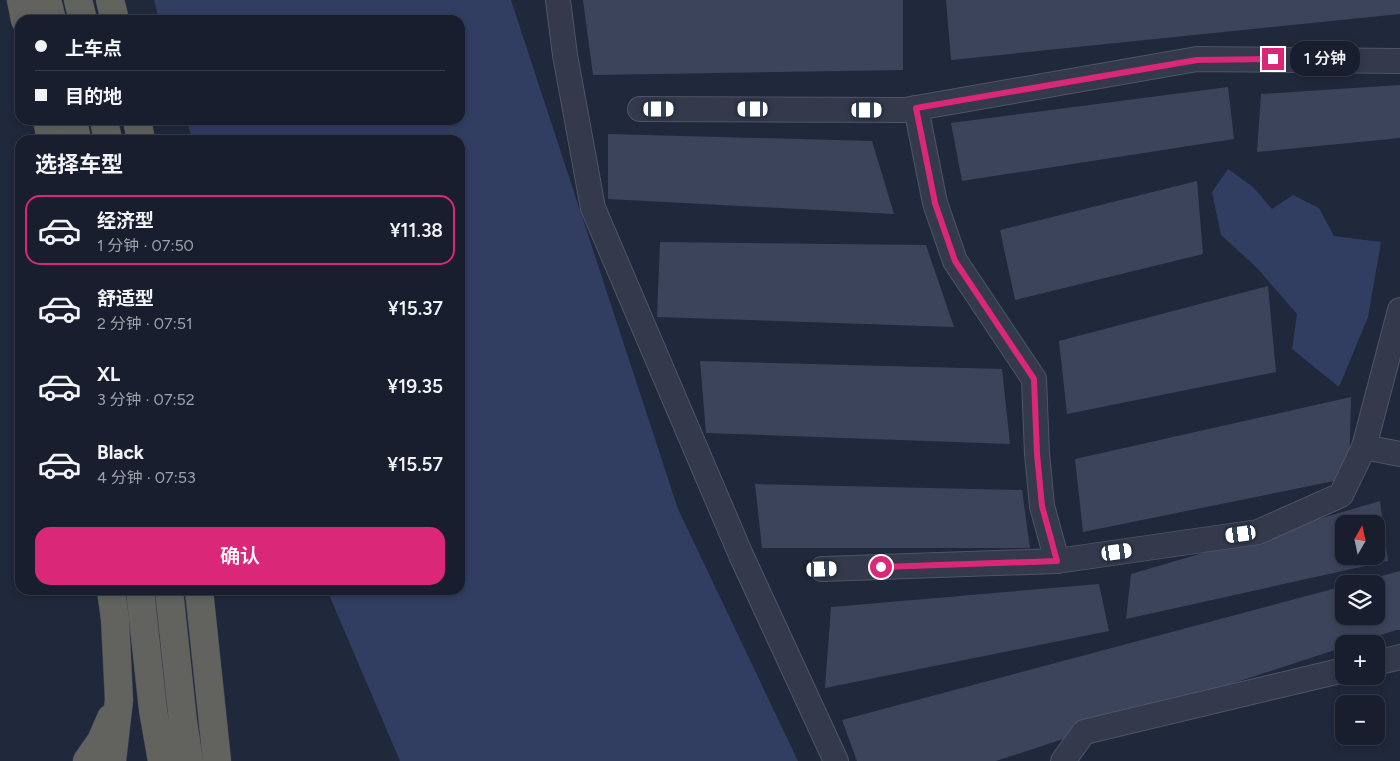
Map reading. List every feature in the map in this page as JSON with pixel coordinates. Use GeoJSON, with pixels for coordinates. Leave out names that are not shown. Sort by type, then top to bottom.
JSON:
{"type":"FeatureCollection","features":[{"type":"Feature","properties":{"kind":"highway"},"geometry":{"type":"LineString","coordinates":[[20,0],[24,15]]}},
{"type":"Feature","properties":{"kind":"highway"},"geometry":{"type":"LineString","coordinates":[[47,0],[51,15]]}},
{"type":"Feature","properties":{"kind":"highway"},"geometry":{"type":"LineString","coordinates":[[78,0],[82,15]]}},
{"type":"Feature","properties":{"kind":"highway"},"geometry":{"type":"LineString","coordinates":[[110,0],[114,15]]}},
{"type":"Feature","properties":{"kind":"highway"},"geometry":{"type":"LineString","coordinates":[[112,595],[115,619],[119,700],[112,761]]}},
{"type":"Feature","properties":{"kind":"highway"},"geometry":{"type":"LineString","coordinates":[[141,595],[153,710],[162,761]]}},
{"type":"Feature","properties":{"kind":"highway"},"geometry":{"type":"LineString","coordinates":[[170,595],[183,722],[190,761]]}},
{"type":"Feature","properties":{"kind":"highway"},"geometry":{"type":"LineString","coordinates":[[200,595],[217,761]]}},
{"type":"Feature","properties":{"kind":"highway"},"geometry":{"type":"LineString","coordinates":[[87,761],[101,742],[119,700]]}},
{"type":"Feature","properties":{"kind":"street"},"geometry":{"type":"LineString","coordinates":[[558,0],[564,55],[593,208],[742,555],[836,761]]}},
{"type":"Feature","properties":{"kind":"street"},"geometry":{"type":"LineString","coordinates":[[640,109],[905,110],[1197,60],[1400,60]]}},
{"type":"Feature","properties":{"kind":"street"},"geometry":{"type":"LineString","coordinates":[[916,108],[935,203],[955,261],[1034,379],[1037,454],[1042,506],[1057,561]]}},
{"type":"Feature","properties":{"kind":"street"},"geometry":{"type":"LineString","coordinates":[[822,569],[1057,561],[1258,532],[1340,495],[1364,447],[1400,310]]}},
{"type":"Feature","properties":{"kind":"street"},"geometry":{"type":"LineString","coordinates":[[1364,447],[1400,454]]}},
{"type":"Feature","properties":{"kind":"street"},"geometry":{"type":"LineString","coordinates":[[1385,661],[1400,657]]}},
{"type":"Feature","properties":{"kind":"street"},"geometry":{"type":"LineString","coordinates":[[1062,761],[1084,732],[1335,672]]}},
{"type":"Feature","properties":{"kind":"water"},"geometry":{"type":"Polygon","coordinates":[[[154,0],[511,0],[678,509],[798,761],[400,761],[329,595],[465,595],[465,135],[191,135],[188,125],[465,125],[465,15],[158,15],[154,0]]]}},
{"type":"Feature","properties":{"kind":"water"},"geometry":{"type":"Polygon","coordinates":[[[1228,169],[1253,187],[1272,209],[1293,195],[1319,208],[1334,236],[1381,242],[1368,317],[1339,387],[1292,349],[1297,314],[1257,268],[1221,235],[1212,192],[1228,169]]]}},
{"type":"Feature","properties":{"kind":"building"},"geometry":{"type":"Polygon","coordinates":[[[583,0],[903,0],[903,70],[593,75],[583,0]]]}},
{"type":"Feature","properties":{"kind":"building"},"geometry":{"type":"Polygon","coordinates":[[[946,0],[1400,0],[1400,14],[951,60],[946,0]]]}},
{"type":"Feature","properties":{"kind":"building"},"geometry":{"type":"Polygon","coordinates":[[[1400,85],[1400,138],[1257,152],[1261,94],[1400,85]]]}},
{"type":"Feature","properties":{"kind":"building"},"geometry":{"type":"Polygon","coordinates":[[[1228,87],[1234,139],[962,181],[951,123],[1228,87]]]}},
{"type":"Feature","properties":{"kind":"building"},"geometry":{"type":"Polygon","coordinates":[[[608,134],[872,141],[894,214],[608,199],[608,134]]]}},
{"type":"Feature","properties":{"kind":"building"},"geometry":{"type":"Polygon","coordinates":[[[1197,181],[1203,254],[1015,300],[1000,230],[1197,181]]]}},
{"type":"Feature","properties":{"kind":"building"},"geometry":{"type":"Polygon","coordinates":[[[660,242],[926,245],[954,327],[657,317],[660,242]]]}},
{"type":"Feature","properties":{"kind":"building"},"geometry":{"type":"Polygon","coordinates":[[[1268,286],[1276,372],[1067,414],[1059,341],[1268,286]]]}},
{"type":"Feature","properties":{"kind":"building"},"geometry":{"type":"Polygon","coordinates":[[[700,361],[1002,369],[1010,444],[706,433],[700,361]]]}},
{"type":"Feature","properties":{"kind":"building"},"geometry":{"type":"Polygon","coordinates":[[[1351,397],[1349,478],[1083,532],[1075,459],[1351,397]]]}},
{"type":"Feature","properties":{"kind":"building"},"geometry":{"type":"Polygon","coordinates":[[[755,484],[1022,490],[1030,548],[762,548],[755,484]]]}},
{"type":"Feature","properties":{"kind":"building"},"geometry":{"type":"Polygon","coordinates":[[[1380,501],[1382,515],[1335,515],[1335,565],[1370,565],[1126,619],[1131,574],[1380,501]]]}},
{"type":"Feature","properties":{"kind":"building"},"geometry":{"type":"Polygon","coordinates":[[[1385,538],[1388,561],[1385,562],[1385,538]]]}},
{"type":"Feature","properties":{"kind":"building"},"geometry":{"type":"Polygon","coordinates":[[[1400,571],[1400,630],[1381,635],[1335,635],[1335,650],[996,761],[857,761],[842,720],[1335,588],[1335,625],[1385,625],[1385,575],[1400,571]]]}},
{"type":"Feature","properties":{"kind":"building"},"geometry":{"type":"Polygon","coordinates":[[[1099,584],[1109,631],[825,688],[831,607],[1099,584]]]}},
{"type":"Feature","properties":{"kind":"route"},"geometry":{"type":"LineString","coordinates":[[881,567],[1057,561],[1042,506],[1037,454],[1034,379],[955,261],[935,203],[916,108],[1197,60],[1273,59]]}}]}
